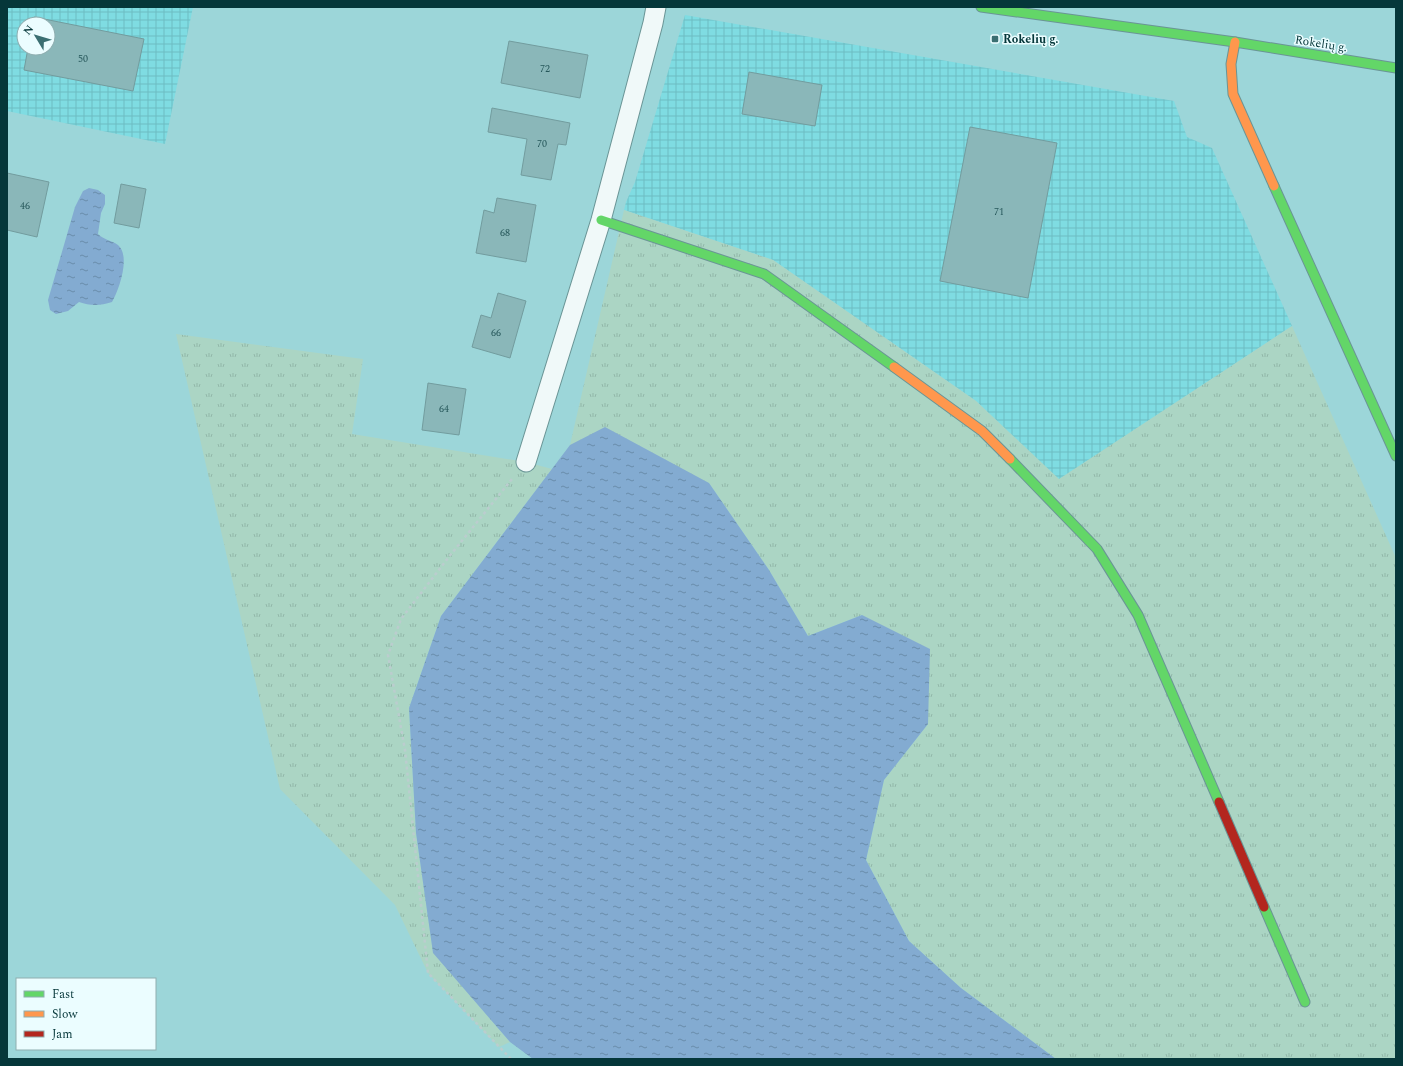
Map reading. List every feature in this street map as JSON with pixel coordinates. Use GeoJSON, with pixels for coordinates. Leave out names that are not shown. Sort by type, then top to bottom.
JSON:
{"type":"FeatureCollection","features":[{"type":"Feature","properties":{"kind":"street"},"geometry":{"type":"LineString","coordinates":[[526,462],[601,220],[656,7]]}},
{"type":"Feature","properties":{"kind":"street","name":"Rokelių g."},"geometry":{"type":"LineString","coordinates":[[981,7],[1235,42],[1396,68]]}},
{"type":"Feature","properties":{"kind":"street"},"geometry":{"type":"LineString","coordinates":[[1235,42],[1231,64],[1233,94],[1396,456]]}},
{"type":"Feature","properties":{"kind":"street"},"geometry":{"type":"LineString","coordinates":[[601,220],[764,274],[982,431],[1097,549],[1138,615],[1305,1002]]}},
{"type":"Feature","properties":{"kind":"path"},"geometry":{"type":"LineString","coordinates":[[511,1059],[428,973],[405,750],[388,655],[401,619],[448,558],[526,462]]}},
{"type":"Feature","properties":{"kind":"shaded area"},"geometry":{"type":"Polygon","coordinates":[[[7,7],[193,7],[165,144],[7,111],[7,7]]]}},
{"type":"Feature","properties":{"kind":"shaded area"},"geometry":{"type":"Polygon","coordinates":[[[685,15],[1174,101],[1187,137],[1212,148],[1292,326],[1059,480],[976,401],[773,260],[624,210],[635,182],[685,15]]]}},
{"type":"Feature","properties":{"kind":"green space"},"geometry":{"type":"Polygon","coordinates":[[[624,210],[773,260],[976,401],[1059,479],[1292,326],[1396,558],[1396,1059],[1056,1059],[961,988],[909,941],[866,860],[884,780],[928,724],[862,615],[808,636],[769,570],[709,483],[570,445],[624,210]]]}},
{"type":"Feature","properties":{"kind":"green space"},"geometry":{"type":"Polygon","coordinates":[[[176,334],[363,359],[352,434],[526,462],[552,469],[441,616],[409,708],[416,833],[433,952],[510,1042],[499,1047],[428,973],[395,905],[280,789],[176,334]]]}},
{"type":"Feature","properties":{"kind":"water"},"geometry":{"type":"Polygon","coordinates":[[[89,188],[98,190],[105,195],[105,204],[101,213],[98,234],[118,245],[122,250],[124,257],[124,265],[118,290],[112,302],[95,305],[79,302],[68,311],[56,314],[50,310],[48,300],[75,207],[83,191],[89,188]]]}},
{"type":"Feature","properties":{"kind":"water"},"geometry":{"type":"Polygon","coordinates":[[[605,427],[709,483],[769,570],[808,636],[862,615],[930,649],[928,724],[884,780],[866,860],[909,941],[961,988],[1056,1059],[533,1059],[510,1042],[433,953],[416,833],[409,708],[441,616],[570,445],[605,427]]]}},
{"type":"Feature","properties":{"kind":"building"},"geometry":{"type":"Polygon","coordinates":[[[56,21],[144,39],[133,91],[24,70],[27,56],[56,56],[56,21]]]}},
{"type":"Feature","properties":{"kind":"building"},"geometry":{"type":"Polygon","coordinates":[[[509,41],[588,55],[580,98],[501,83],[509,41]]]}},
{"type":"Feature","properties":{"kind":"building"},"geometry":{"type":"Polygon","coordinates":[[[749,72],[822,85],[815,126],[742,114],[749,72]]]}},
{"type":"Feature","properties":{"kind":"building"},"geometry":{"type":"Polygon","coordinates":[[[492,108],[570,123],[566,145],[558,144],[551,180],[521,175],[527,139],[488,132],[492,108]]]}},
{"type":"Feature","properties":{"kind":"building"},"geometry":{"type":"Polygon","coordinates":[[[970,127],[1057,143],[1028,298],[940,281],[970,127]]]}},
{"type":"Feature","properties":{"kind":"building"},"geometry":{"type":"Polygon","coordinates":[[[7,173],[49,182],[37,237],[7,230],[7,173]]]}},
{"type":"Feature","properties":{"kind":"building"},"geometry":{"type":"Polygon","coordinates":[[[121,184],[146,189],[139,228],[114,223],[121,184]]]}},
{"type":"Feature","properties":{"kind":"building"},"geometry":{"type":"Polygon","coordinates":[[[497,198],[536,205],[526,262],[476,253],[484,210],[494,213],[497,198]]]}},
{"type":"Feature","properties":{"kind":"building"},"geometry":{"type":"Polygon","coordinates":[[[498,293],[526,301],[510,358],[472,347],[481,315],[491,318],[498,293]]]}},
{"type":"Feature","properties":{"kind":"building"},"geometry":{"type":"Polygon","coordinates":[[[428,383],[466,389],[459,435],[422,430],[428,383]]]}},
{"type":"Feature","properties":{"kind":"traffic: fast"},"geometry":{"type":"LineString","coordinates":[[981,7],[1235,42],[1396,68]]}},
{"type":"Feature","properties":{"kind":"traffic: fast"},"geometry":{"type":"LineString","coordinates":[[1274,186],[1396,456]]}},
{"type":"Feature","properties":{"kind":"traffic: fast"},"geometry":{"type":"LineString","coordinates":[[601,220],[764,274],[894,367]]}},
{"type":"Feature","properties":{"kind":"traffic: fast"},"geometry":{"type":"LineString","coordinates":[[1010,459],[1097,549],[1138,615],[1219,802]]}},
{"type":"Feature","properties":{"kind":"traffic: fast"},"geometry":{"type":"LineString","coordinates":[[1264,907],[1305,1002]]}},
{"type":"Feature","properties":{"kind":"traffic: slow"},"geometry":{"type":"LineString","coordinates":[[1235,42],[1231,64],[1233,94],[1274,186]]}},
{"type":"Feature","properties":{"kind":"traffic: slow"},"geometry":{"type":"LineString","coordinates":[[894,367],[982,431],[1010,459]]}},
{"type":"Feature","properties":{"kind":"traffic: jam"},"geometry":{"type":"LineString","coordinates":[[1219,802],[1264,907]]}},
{"type":"Feature","properties":{"kind":"place","name":"Rokelių g."},"geometry":{"type":"Point","coordinates":[995,39]}}]}
